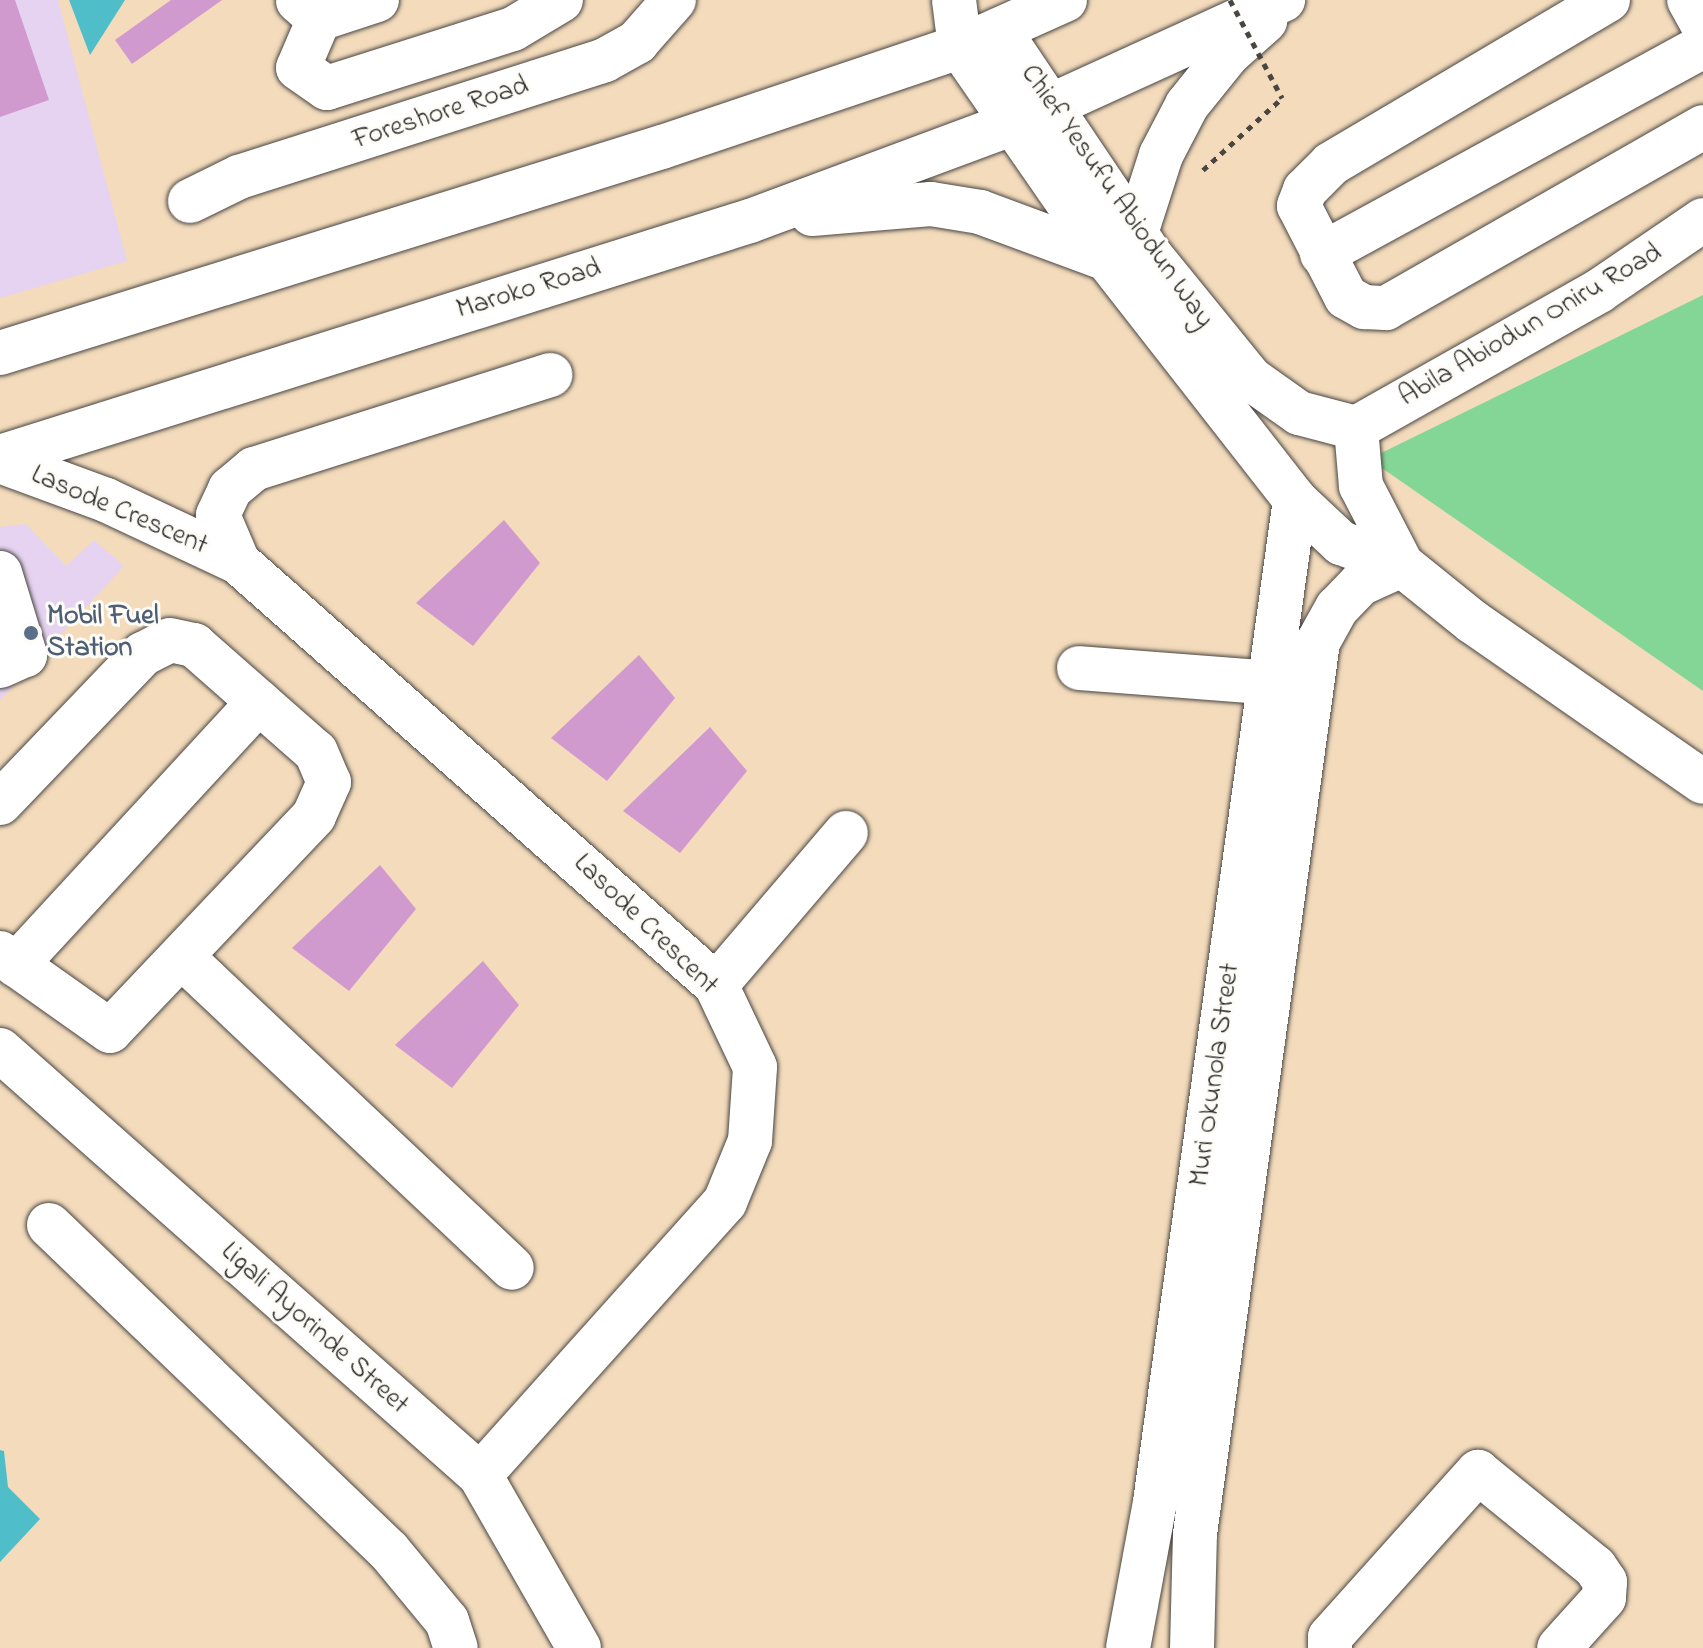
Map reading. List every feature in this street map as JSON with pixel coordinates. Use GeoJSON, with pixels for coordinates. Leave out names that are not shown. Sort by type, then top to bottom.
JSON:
{"type":"FeatureCollection","features":[{"type":"Feature","properties":{"kind":"main road"},"geometry":{"type":"LineString","coordinates":[[377,0],[308,10],[298,68],[327,88],[513,29],[561,0]]}},
{"type":"Feature","properties":{"kind":"main road","name":"Foreshore Road"},"geometry":{"type":"LineString","coordinates":[[190,201],[239,177],[605,60],[637,42],[674,0]]}},
{"type":"Feature","properties":{"kind":"main road"},"geometry":{"type":"LineString","coordinates":[[954,0],[960,47]]}},
{"type":"Feature","properties":{"kind":"main road"},"geometry":{"type":"LineString","coordinates":[[0,353],[354,246],[960,47],[984,15],[1065,0]]}},
{"type":"Feature","properties":{"kind":"main road"},"geometry":{"type":"LineString","coordinates":[[750,221],[931,204],[980,212],[1121,246],[1187,105],[1228,54],[1286,0]]}},
{"type":"Feature","properties":{"kind":"main road","name":"Maroko Road"},"geometry":{"type":"LineString","coordinates":[[0,459],[750,221],[1032,115],[1286,0]]}},
{"type":"Feature","properties":{"kind":"main road"},"geometry":{"type":"LineString","coordinates":[[1608,0],[1331,164],[1305,190],[1299,206],[1346,297],[1364,307],[1386,308],[1703,127]]}},
{"type":"Feature","properties":{"kind":"main road"},"geometry":{"type":"LineString","coordinates":[[1689,0],[1703,25]]}},
{"type":"Feature","properties":{"kind":"main road","name":"Chief Yesufu Abiodun Way"},"geometry":{"type":"LineString","coordinates":[[984,15],[1032,115],[1295,500],[1341,543],[1402,565],[1473,622],[1703,782]]}},
{"type":"Feature","properties":{"kind":"main road"},"geometry":{"type":"LineString","coordinates":[[1322,254],[1703,46]]}},
{"type":"Feature","properties":{"kind":"main road","name":"Chief Yesufu Abiodun Way"},"geometry":{"type":"LineString","coordinates":[[960,47],[1032,115]]}},
{"type":"Feature","properties":{"kind":"main road","name":"Abila Abiodun Oniru Road"},"geometry":{"type":"LineString","coordinates":[[1356,428],[1599,291],[1703,220]]}},
{"type":"Feature","properties":{"kind":"main road","name":"Chief Yesufu Abiodun Way"},"geometry":{"type":"LineString","coordinates":[[1121,246],[1251,379],[1299,413],[1356,428],[1361,486],[1402,565]]}},
{"type":"Feature","properties":{"kind":"main road","name":"Lasode Crescent"},"geometry":{"type":"LineString","coordinates":[[238,562],[218,515],[230,489],[254,469],[550,375]]}},
{"type":"Feature","properties":{"kind":"main road","name":"Lasode Crescent"},"geometry":{"type":"LineString","coordinates":[[0,459],[106,500],[238,562],[716,985],[755,1067],[750,1141],[725,1202],[480,1475]]}},
{"type":"Feature","properties":{"kind":"main road","name":"Muri Okunola Street"},"geometry":{"type":"LineString","coordinates":[[1128,1648],[1155,1502],[1273,683],[1295,500]]}},
{"type":"Feature","properties":{"kind":"main road","name":"Muri Okunola Street"},"geometry":{"type":"LineString","coordinates":[[1192,1648],[1195,1534],[1318,642],[1337,608],[1360,584],[1402,565]]}},
{"type":"Feature","properties":{"kind":"main road"},"geometry":{"type":"LineString","coordinates":[[0,573],[25,655],[0,666]]}},
{"type":"Feature","properties":{"kind":"main road"},"geometry":{"type":"LineString","coordinates":[[0,803],[143,654],[170,640],[194,645],[259,702],[316,752],[329,782],[314,816],[110,1031],[8,959],[259,702]]}},
{"type":"Feature","properties":{"kind":"main road"},"geometry":{"type":"LineString","coordinates":[[1079,668],[1273,683]]}},
{"type":"Feature","properties":{"kind":"main road"},"geometry":{"type":"LineString","coordinates":[[716,985],[846,833]]}},
{"type":"Feature","properties":{"kind":"main road"},"geometry":{"type":"LineString","coordinates":[[182,957],[512,1268]]}},
{"type":"Feature","properties":{"kind":"main road","name":"Ligali Ayorinde Street"},"geometry":{"type":"LineString","coordinates":[[0,1050],[480,1475],[579,1648]]}},
{"type":"Feature","properties":{"kind":"main road"},"geometry":{"type":"LineString","coordinates":[[49,1225],[389,1551],[447,1621],[456,1648]]}},
{"type":"Feature","properties":{"kind":"main road"},"geometry":{"type":"LineString","coordinates":[[1330,1648],[1330,1637],[1478,1472],[1595,1567],[1605,1582],[1604,1598],[1559,1648]]}},
{"type":"Feature","properties":{"kind":"path"},"geometry":{"type":"LineString","coordinates":[[1215,159],[1282,98],[1230,0]]}},
{"type":"Feature","properties":{"kind":"shaded area"},"geometry":{"type":"Polygon","coordinates":[[[0,0],[58,0],[127,261],[0,298],[0,0]]]}},
{"type":"Feature","properties":{"kind":"shaded area","name":"Mobil Fuel Station"},"geometry":{"type":"Polygon","coordinates":[[[26,524],[66,566],[94,540],[124,566],[0,700],[0,527],[26,524]]]}},
{"type":"Feature","properties":{"kind":"green space"},"geometry":{"type":"Polygon","coordinates":[[[1703,295],[1703,691],[1369,459],[1703,295]]]}},
{"type":"Feature","properties":{"kind":"water"},"geometry":{"type":"Polygon","coordinates":[[[69,0],[125,0],[90,55],[69,0]]]}},
{"type":"Feature","properties":{"kind":"water"},"geometry":{"type":"Polygon","coordinates":[[[0,1450],[4,1451],[8,1487],[40,1519],[0,1562],[0,1450]]]}},
{"type":"Feature","properties":{"kind":"building"},"geometry":{"type":"Polygon","coordinates":[[[0,0],[15,0],[49,100],[0,117],[0,0]]]}},
{"type":"Feature","properties":{"kind":"building"},"geometry":{"type":"Polygon","coordinates":[[[171,0],[222,0],[132,64],[115,40],[171,0]]]}},
{"type":"Feature","properties":{"kind":"building"},"geometry":{"type":"Polygon","coordinates":[[[504,520],[540,563],[473,646],[416,603],[504,520]]]}},
{"type":"Feature","properties":{"kind":"building"},"geometry":{"type":"Polygon","coordinates":[[[639,655],[675,698],[607,781],[551,738],[639,655]]]}},
{"type":"Feature","properties":{"kind":"building"},"geometry":{"type":"Polygon","coordinates":[[[710,727],[747,771],[680,853],[623,811],[710,727]]]}},
{"type":"Feature","properties":{"kind":"building"},"geometry":{"type":"Polygon","coordinates":[[[380,865],[416,909],[349,991],[292,948],[380,865]]]}},
{"type":"Feature","properties":{"kind":"building"},"geometry":{"type":"Polygon","coordinates":[[[483,961],[519,1005],[452,1088],[395,1045],[483,961]]]}},
{"type":"Feature","properties":{"kind":"place","name":"Mobil Fuel Station"},"geometry":{"type":"Point","coordinates":[31,633]}}]}
